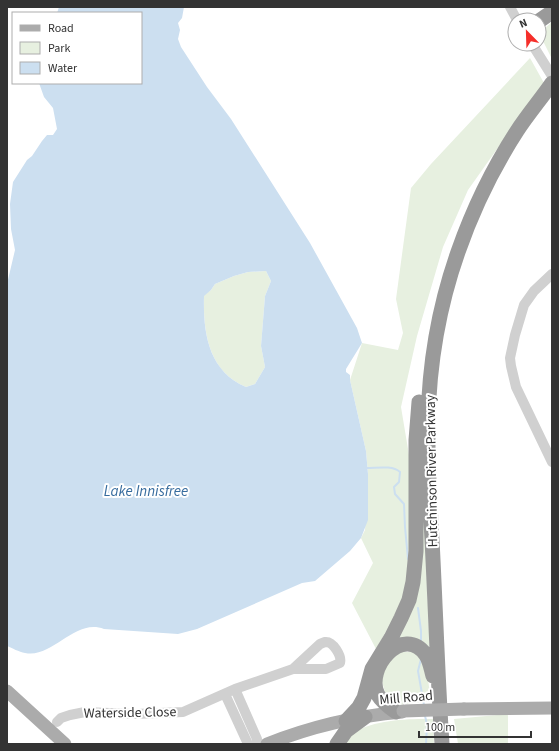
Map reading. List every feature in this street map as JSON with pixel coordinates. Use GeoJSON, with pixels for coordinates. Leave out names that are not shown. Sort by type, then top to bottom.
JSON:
{"type":"FeatureCollection","features":[{"type":"Feature","properties":{"kind":"highway","name":"Hutchinson River Parkway"},"geometry":{"type":"LineString","coordinates":[[445,743],[439,697],[428,423],[430,382],[435,342],[447,289],[458,251],[468,226],[491,176],[518,129],[552,78]]}},
{"type":"Feature","properties":{"kind":"highway","name":"Hutchinson River Parkway"},"geometry":{"type":"LineString","coordinates":[[445,743],[438,460],[438,405],[443,352],[453,300],[469,248],[479,223],[490,198],[516,150],[552,98]]}},
{"type":"Feature","properties":{"kind":"highway"},"geometry":{"type":"LineString","coordinates":[[346,721],[359,707],[364,698],[372,669],[402,618],[409,600],[413,582],[416,551],[416,440],[424,363],[431,336],[447,289]]}},
{"type":"Feature","properties":{"kind":"highway"},"geometry":{"type":"LineString","coordinates":[[400,712],[380,698],[376,691],[375,682],[377,671],[382,660],[390,651],[398,646],[406,644],[415,646],[425,654],[431,668],[439,697]]}},
{"type":"Feature","properties":{"kind":"highway"},"geometry":{"type":"LineString","coordinates":[[336,744],[346,731],[365,717]]}},
{"type":"Feature","properties":{"kind":"main road"},"geometry":{"type":"LineString","coordinates":[[9,696],[66,744]]}},
{"type":"Feature","properties":{"kind":"main road","name":"Mill Road"},"geometry":{"type":"LineString","coordinates":[[267,744],[299,733],[346,721],[400,712],[464,709],[552,708]]}},
{"type":"Feature","properties":{"kind":"street"},"geometry":{"type":"LineString","coordinates":[[537,52],[552,78]]}},
{"type":"Feature","properties":{"kind":"street"},"geometry":{"type":"LineString","coordinates":[[552,274],[534,291],[524,305],[510,358],[516,387],[552,462]]}},
{"type":"Feature","properties":{"kind":"street","name":"Waterside Close"},"geometry":{"type":"LineString","coordinates":[[57,722],[61,718],[70,715],[94,711],[135,714],[183,712],[235,689],[293,669]]}},
{"type":"Feature","properties":{"kind":"street"},"geometry":{"type":"LineString","coordinates":[[235,689],[257,739],[256,744]]}},
{"type":"Feature","properties":{"kind":"street"},"geometry":{"type":"LineString","coordinates":[[225,694],[248,744]]}},
{"type":"Feature","properties":{"kind":"street"},"geometry":{"type":"LineString","coordinates":[[237,720],[247,715]]}},
{"type":"Feature","properties":{"kind":"green space"},"geometry":{"type":"Polygon","coordinates":[[[552,22],[552,59],[547,49],[547,26],[552,22]]]}},
{"type":"Feature","properties":{"kind":"green space"},"geometry":{"type":"Polygon","coordinates":[[[530,58],[544,83],[468,190],[443,247],[417,336],[401,407],[409,455],[410,580],[402,604],[376,649],[352,603],[373,563],[361,538],[365,530],[368,474],[366,451],[350,380],[362,343],[398,350],[403,333],[396,299],[411,188],[431,164],[530,58]]]}},
{"type":"Feature","properties":{"kind":"green space"},"geometry":{"type":"Polygon","coordinates":[[[266,271],[271,281],[265,296],[261,346],[265,367],[255,384],[246,387],[233,380],[223,371],[210,349],[205,323],[204,295],[211,290],[215,284],[234,276],[248,272],[266,271]]]}},
{"type":"Feature","properties":{"kind":"green space"},"geometry":{"type":"Polygon","coordinates":[[[423,479],[430,657],[418,642],[389,648],[410,609],[423,479]]]}},
{"type":"Feature","properties":{"kind":"green space"},"geometry":{"type":"Polygon","coordinates":[[[395,652],[418,652],[427,672],[431,701],[396,705],[388,702],[380,675],[395,652]]]}},
{"type":"Feature","properties":{"kind":"green space"},"geometry":{"type":"Polygon","coordinates":[[[508,714],[508,744],[458,744],[454,719],[508,714]]]}},
{"type":"Feature","properties":{"kind":"green space"},"geometry":{"type":"Polygon","coordinates":[[[433,719],[434,744],[343,744],[356,731],[375,724],[404,720],[433,719]]]}},
{"type":"Feature","properties":{"kind":"water","name":"Lake Innisfree"},"geometry":{"type":"Polygon","coordinates":[[[59,7],[184,7],[182,18],[178,23],[180,30],[178,39],[181,47],[207,87],[231,119],[310,243],[357,328],[362,343],[346,369],[346,372],[350,375],[366,451],[368,474],[368,520],[361,538],[350,551],[315,581],[302,583],[197,629],[178,634],[93,627],[73,633],[45,650],[35,653],[25,653],[7,646],[7,284],[15,250],[11,229],[10,204],[13,182],[27,160],[32,156],[42,141],[47,135],[53,135],[57,129],[53,108],[44,97],[39,84],[142,84],[142,12],[57,12],[59,7]],[[266,271],[248,272],[234,276],[215,284],[204,296],[205,323],[210,349],[223,371],[233,380],[246,387],[255,384],[265,367],[261,346],[265,296],[271,281],[266,271]]]}},
{"type":"Feature","properties":{"kind":"waterway"},"geometry":{"type":"LineString","coordinates":[[367,468],[393,468],[400,472],[399,482],[394,487],[395,494],[404,504],[408,559]]}},
{"type":"Feature","properties":{"kind":"waterway"},"geometry":{"type":"LineString","coordinates":[[418,608],[421,643]]}},
{"type":"Feature","properties":{"kind":"waterway"},"geometry":{"type":"LineString","coordinates":[[421,659],[418,671],[424,705]]}},
{"type":"Feature","properties":{"kind":"waterway"},"geometry":{"type":"LineString","coordinates":[[425,716],[427,724],[426,744]]}}]}
